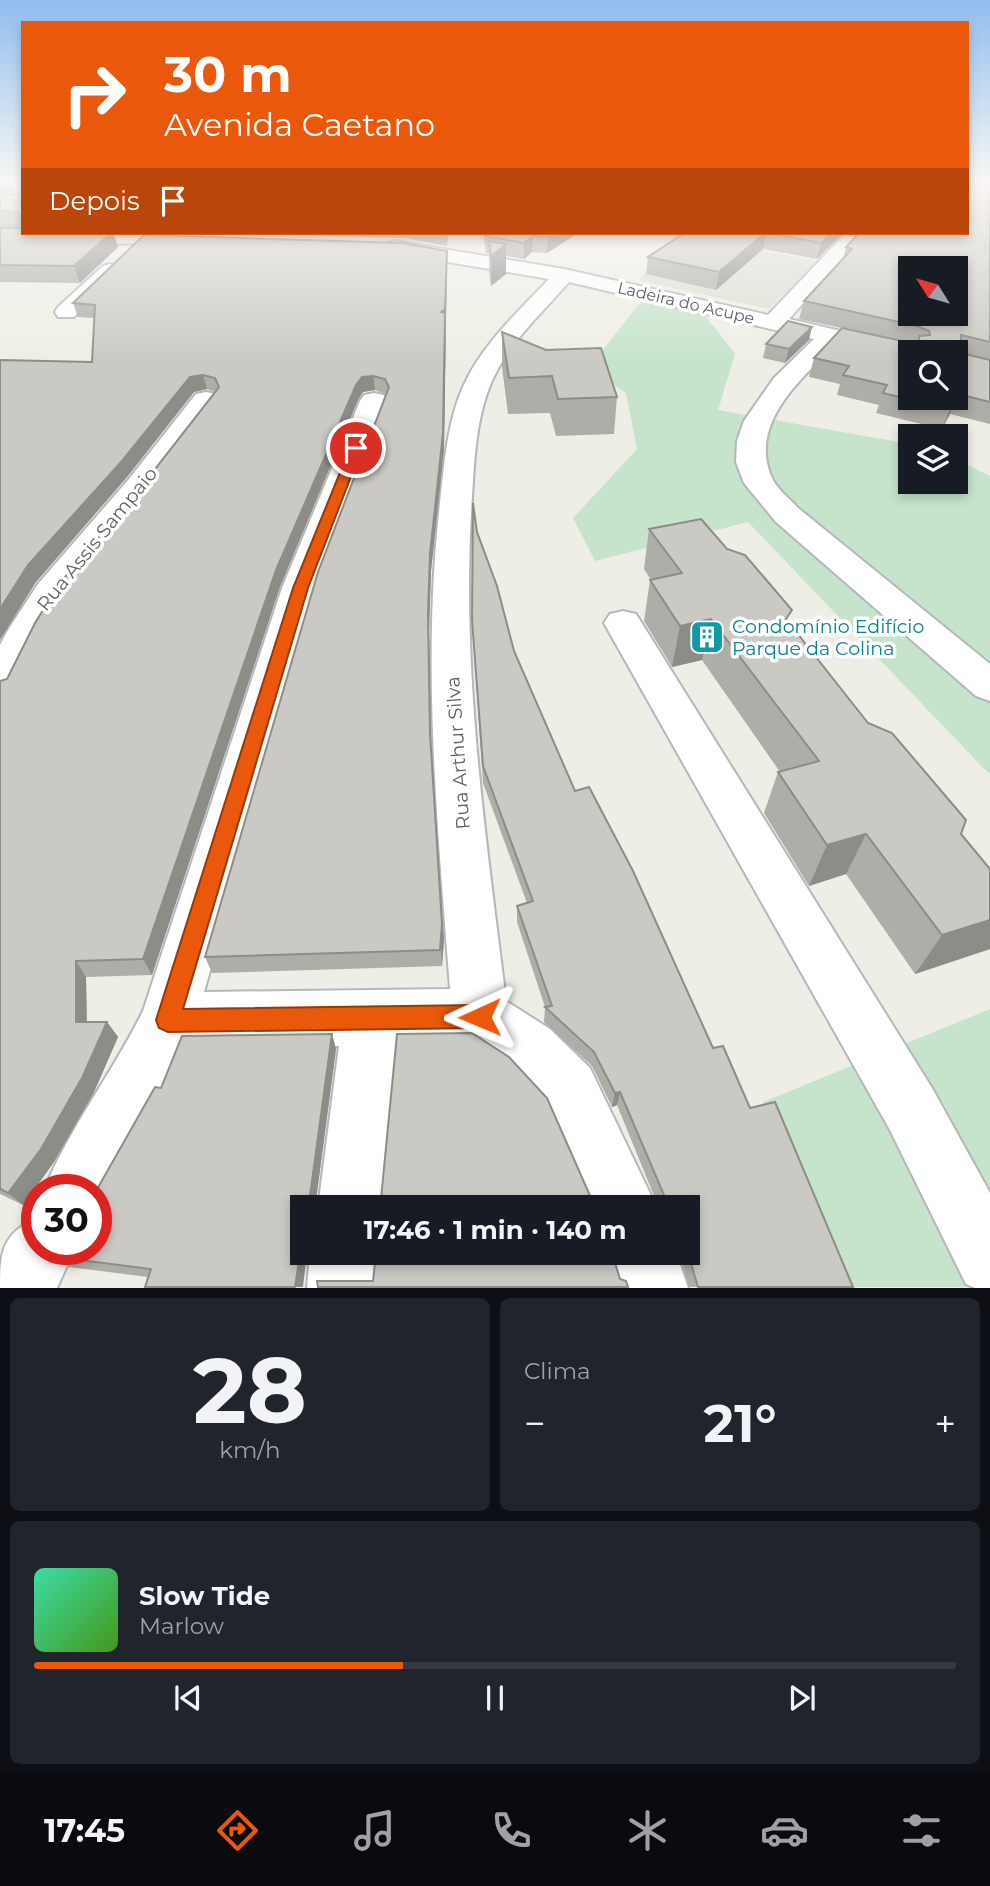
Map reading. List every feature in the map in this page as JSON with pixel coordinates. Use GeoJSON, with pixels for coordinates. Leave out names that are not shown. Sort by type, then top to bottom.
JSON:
{"type":"FeatureCollection","features":[{"type":"Feature","properties":{"kind":"street"},"geometry":{"type":"LineString","coordinates":[[66,312],[137,243]]}},
{"type":"Feature","properties":{"kind":"street"},"geometry":{"type":"LineString","coordinates":[[404,247],[409,243]]}},
{"type":"Feature","properties":{"kind":"street"},"geometry":{"type":"LineString","coordinates":[[773,323],[847,243]]}},
{"type":"Feature","properties":{"kind":"street","name":"Ladeira do Acupe"},"geometry":{"type":"LineString","coordinates":[[381,246],[404,247],[564,275],[898,351]]}},
{"type":"Feature","properties":{"kind":"street","name":"Rua Arthur Silva"},"geometry":{"type":"LineString","coordinates":[[480,1017],[453,728],[451,542],[465,424],[476,386],[487,366],[520,323],[564,275]]}},
{"type":"Feature","properties":{"kind":"street"},"geometry":{"type":"LineString","coordinates":[[831,336],[773,398],[755,423],[748,450],[759,482],[787,515],[990,686]]}},
{"type":"Feature","properties":{"kind":"street","name":"Rua Assis Sampaio"},"geometry":{"type":"LineString","coordinates":[[0,685],[22,639],[51,592],[140,486],[206,400]]}},
{"type":"Feature","properties":{"kind":"street"},"geometry":{"type":"LineString","coordinates":[[85,1174],[145,1070],[168,1020],[300,588],[374,401]]}},
{"type":"Feature","properties":{"kind":"street"},"geometry":{"type":"LineString","coordinates":[[623,623],[911,1109],[990,1260]]}},
{"type":"Feature","properties":{"kind":"street"},"geometry":{"type":"LineString","coordinates":[[168,1020],[480,1017],[530,1049],[569,1089],[619,1195]]}},
{"type":"Feature","properties":{"kind":"street"},"geometry":{"type":"LineString","coordinates":[[351,1195],[371,1018]]}},
{"type":"Feature","properties":{"kind":"street"},"geometry":{"type":"LineString","coordinates":[[19,1287],[32,1265]]}},
{"type":"Feature","properties":{"kind":"street"},"geometry":{"type":"LineString","coordinates":[[341,1287],[343,1265]]}},
{"type":"Feature","properties":{"kind":"street"},"geometry":{"type":"LineString","coordinates":[[646,1265],[654,1287]]}},
{"type":"Feature","properties":{"kind":"shaded area"},"geometry":{"type":"Polygon","coordinates":[[[686,243],[726,243],[818,261],[769,309],[637,280],[686,243]]]}},
{"type":"Feature","properties":{"kind":"green space"},"geometry":{"type":"Polygon","coordinates":[[[642,300],[704,314],[735,354],[718,410],[898,442],[898,494],[968,494],[968,465],[990,476],[990,775],[748,522],[595,561],[573,518],[637,449],[626,393],[589,368],[642,300]]]}},
{"type":"Feature","properties":{"kind":"green space"},"geometry":{"type":"Polygon","coordinates":[[[990,1009],[990,1287],[838,1287],[763,1102],[990,1009]]]}},
{"type":"Feature","properties":{"kind":"building"},"geometry":{"type":"Polygon","coordinates":[[[0,243],[100,243],[74,266],[0,265],[0,243]]]}},
{"type":"Feature","properties":{"kind":"building"},"geometry":{"type":"Polygon","coordinates":[[[136,243],[404,243],[447,251],[445,309],[441,312],[445,313],[443,433],[430,554],[428,614],[430,733],[442,924],[440,950],[205,957],[318,572],[389,387],[385,379],[362,377],[356,385],[276,570],[143,959],[76,961],[76,1022],[107,1022],[82,1078],[41,1149],[8,1193],[0,1189],[0,681],[7,679],[35,623],[60,583],[148,478],[219,387],[215,378],[203,375],[190,377],[122,461],[28,565],[0,609],[0,360],[92,362],[95,305],[73,303],[136,243]]]}},
{"type":"Feature","properties":{"kind":"building"},"geometry":{"type":"Polygon","coordinates":[[[489,243],[506,244],[491,256],[489,243]]]}},
{"type":"Feature","properties":{"kind":"building"},"geometry":{"type":"Polygon","coordinates":[[[669,243],[753,243],[719,272],[648,257],[669,243]]]}},
{"type":"Feature","properties":{"kind":"building"},"geometry":{"type":"Polygon","coordinates":[[[850,243],[990,243],[990,342],[961,335],[961,340],[919,340],[919,336],[930,335],[929,331],[917,326],[968,326],[968,256],[898,256],[898,322],[804,301],[852,249],[846,247],[850,243]]]}},
{"type":"Feature","properties":{"kind":"building"},"geometry":{"type":"Polygon","coordinates":[[[788,321],[812,327],[789,349],[766,344],[788,321]]]}},
{"type":"Feature","properties":{"kind":"building"},"geometry":{"type":"Polygon","coordinates":[[[842,328],[898,340],[898,397],[883,393],[887,385],[843,375],[849,366],[814,358],[842,328]]]}},
{"type":"Feature","properties":{"kind":"building"},"geometry":{"type":"Polygon","coordinates":[[[502,332],[546,350],[601,348],[617,397],[558,399],[552,376],[509,378],[502,332]]]}},
{"type":"Feature","properties":{"kind":"building"},"geometry":{"type":"Polygon","coordinates":[[[968,355],[990,360],[990,402],[968,396],[968,355]]]}},
{"type":"Feature","properties":{"kind":"building"},"geometry":{"type":"Polygon","coordinates":[[[473,503],[477,532],[497,586],[514,651],[575,791],[589,787],[633,871],[713,1048],[723,1046],[750,1108],[775,1102],[853,1287],[698,1287],[692,1265],[700,1265],[700,1195],[664,1195],[620,1092],[615,1093],[594,1052],[545,1007],[552,1006],[517,906],[533,901],[483,766],[472,620],[473,503]]]}},
{"type":"Feature","properties":{"kind":"building"},"geometry":{"type":"Polygon","coordinates":[[[701,519],[727,549],[745,555],[792,610],[786,619],[868,723],[892,733],[966,820],[961,834],[990,869],[990,920],[942,935],[866,834],[827,845],[778,772],[819,761],[711,619],[680,626],[650,580],[682,573],[649,529],[701,519]]]}},
{"type":"Feature","properties":{"kind":"building"},"geometry":{"type":"Polygon","coordinates":[[[472,1033],[509,1057],[547,1098],[590,1195],[381,1195],[397,1034],[472,1033]]]}},
{"type":"Feature","properties":{"kind":"building"},"geometry":{"type":"Polygon","coordinates":[[[332,1034],[310,1195],[290,1195],[290,1265],[298,1265],[295,1287],[145,1287],[151,1269],[112,1264],[112,1174],[106,1174],[155,1087],[161,1088],[182,1036],[332,1034]]]}},
{"type":"Feature","properties":{"kind":"building"},"geometry":{"type":"Polygon","coordinates":[[[375,1265],[616,1265],[620,1279],[626,1281],[628,1287],[318,1287],[317,1281],[373,1281],[375,1265]]]}},
{"type":"Feature","properties":{"kind":"place","name":"Condomínio Edifício Parque da Colina"},"geometry":{"type":"Point","coordinates":[707,637]}},
{"type":"Feature","properties":{"kind":"route"},"geometry":{"type":"LineString","coordinates":[[356,448],[300,588],[168,1020],[480,1017]]}}]}
